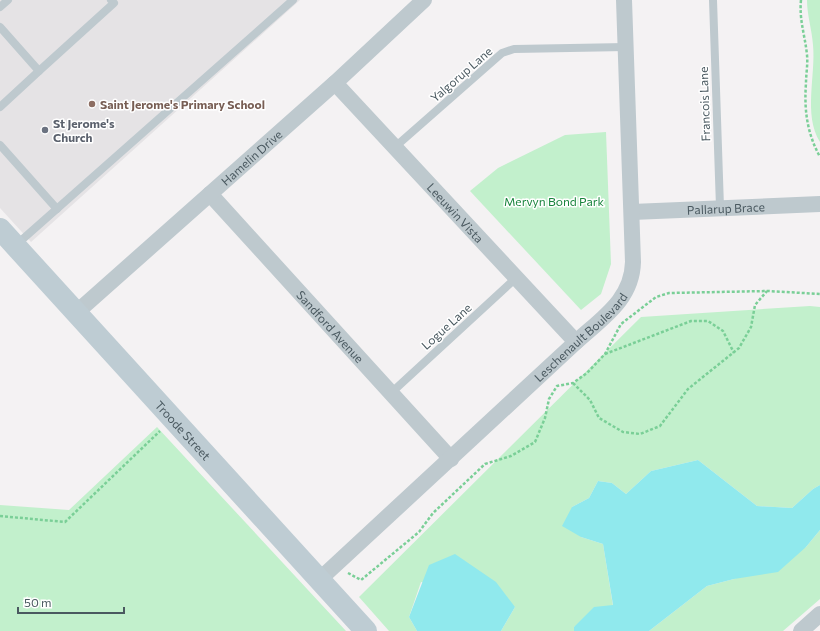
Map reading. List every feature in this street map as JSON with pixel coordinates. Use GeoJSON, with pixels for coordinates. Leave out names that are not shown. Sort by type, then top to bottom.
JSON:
{"type":"FeatureCollection","features":[{"type":"Feature","properties":{"kind":"street","name":"Hamelin Drive"},"geometry":{"type":"LineString","coordinates":[[77,312],[335,83],[424,0]]}},
{"type":"Feature","properties":{"kind":"street","name":"Leschenault Boulevard"},"geometry":{"type":"LineString","coordinates":[[319,580],[618,304],[630,284],[633,272],[632,212],[624,0]]}},
{"type":"Feature","properties":{"kind":"street","name":"Leeuwin Vista"},"geometry":{"type":"LineString","coordinates":[[335,83],[576,342]]}},
{"type":"Feature","properties":{"kind":"street","name":"Sandford Avenue"},"geometry":{"type":"LineString","coordinates":[[210,194],[451,459]]}},
{"type":"Feature","properties":{"kind":"street","name":"Pallarup Brace"},"geometry":{"type":"LineString","coordinates":[[632,212],[720,207],[820,204]]}},
{"type":"Feature","properties":{"kind":"street","name":"Troode Street"},"geometry":{"type":"LineString","coordinates":[[0,229],[366,631]]}},
{"type":"Feature","properties":{"kind":"street"},"geometry":{"type":"LineString","coordinates":[[801,631],[820,614]]}},
{"type":"Feature","properties":{"kind":"lane"},"geometry":{"type":"LineString","coordinates":[[0,7],[8,0]]}},
{"type":"Feature","properties":{"kind":"lane"},"geometry":{"type":"LineString","coordinates":[[0,107],[114,3],[111,0]]}},
{"type":"Feature","properties":{"kind":"lane"},"geometry":{"type":"LineString","coordinates":[[16,245],[293,0]]}},
{"type":"Feature","properties":{"kind":"lane","name":"Francois Lane"},"geometry":{"type":"LineString","coordinates":[[713,0],[720,207]]}},
{"type":"Feature","properties":{"kind":"lane"},"geometry":{"type":"LineString","coordinates":[[0,28],[39,71]]}},
{"type":"Feature","properties":{"kind":"lane","name":"Yalgorup Lane"},"geometry":{"type":"LineString","coordinates":[[395,147],[502,53],[514,49],[626,48]]}},
{"type":"Feature","properties":{"kind":"lane"},"geometry":{"type":"LineString","coordinates":[[0,145],[57,209]]}},
{"type":"Feature","properties":{"kind":"lane","name":"Logue Lane"},"geometry":{"type":"LineString","coordinates":[[391,393],[517,277]]}},
{"type":"Feature","properties":{"kind":"path"},"geometry":{"type":"LineString","coordinates":[[801,0],[800,17],[807,56],[805,102],[807,125],[812,143],[820,157]]}},
{"type":"Feature","properties":{"kind":"path"},"geometry":{"type":"LineString","coordinates":[[573,383],[590,400],[599,418],[623,432],[640,434],[660,426],[688,389],[739,348],[751,327],[756,305],[768,291]]}},
{"type":"Feature","properties":{"kind":"path"},"geometry":{"type":"LineString","coordinates":[[346,572],[361,580],[419,532],[433,513],[485,464],[511,456],[534,442],[545,418],[549,399],[556,386],[573,383],[587,373],[605,354],[621,324],[656,297],[669,293],[768,291],[820,294]]}},
{"type":"Feature","properties":{"kind":"path"},"geometry":{"type":"LineString","coordinates":[[605,354],[691,320],[708,321],[723,331],[734,353]]}},
{"type":"Feature","properties":{"kind":"path"},"geometry":{"type":"LineString","coordinates":[[0,516],[65,522],[161,430]]}},
{"type":"Feature","properties":{"kind":"shaded area","name":"Saint Jerome's Primary School"},"geometry":{"type":"Polygon","coordinates":[[[0,0],[300,0],[31,242],[0,208],[0,0]]]}},
{"type":"Feature","properties":{"kind":"green space"},"geometry":{"type":"Polygon","coordinates":[[[807,0],[820,0],[820,142],[812,120],[811,95],[813,45],[807,0]]]}},
{"type":"Feature","properties":{"kind":"green space","name":"Mervyn Bond Park"},"geometry":{"type":"Polygon","coordinates":[[[606,132],[611,264],[601,294],[581,310],[470,191],[498,168],[565,135],[606,132]]]}},
{"type":"Feature","properties":{"kind":"green space"},"geometry":{"type":"Polygon","coordinates":[[[810,306],[820,307],[820,485],[813,489],[792,508],[757,506],[698,460],[651,471],[626,494],[612,483],[598,481],[589,498],[572,507],[581,537],[603,544],[613,606],[574,627],[574,631],[501,631],[515,607],[421,582],[409,617],[417,631],[389,631],[359,597],[641,317],[810,306]]]}},
{"type":"Feature","properties":{"kind":"green space"},"geometry":{"type":"Polygon","coordinates":[[[157,427],[346,631],[0,631],[0,505],[69,510],[157,427]]]}},
{"type":"Feature","properties":{"kind":"green space"},"geometry":{"type":"Polygon","coordinates":[[[820,530],[820,599],[783,631],[649,631],[707,586],[734,579],[806,547],[820,530]]]}},
{"type":"Feature","properties":{"kind":"water"},"geometry":{"type":"Polygon","coordinates":[[[698,460],[757,506],[792,508],[813,489],[820,485],[820,530],[806,547],[778,572],[734,579],[707,586],[649,631],[574,631],[574,627],[594,607],[613,605],[603,544],[581,537],[562,526],[572,507],[589,498],[598,481],[612,483],[626,494],[651,471],[698,460]]]}},
{"type":"Feature","properties":{"kind":"water"},"geometry":{"type":"Polygon","coordinates":[[[455,554],[496,582],[515,607],[501,631],[417,631],[409,617],[429,565],[455,554]]]}},
{"type":"Feature","properties":{"kind":"place","name":"Saint Jerome's Primary School"},"geometry":{"type":"Point","coordinates":[92,104]}},
{"type":"Feature","properties":{"kind":"place","name":"St Jerome's Church"},"geometry":{"type":"Point","coordinates":[45,130]}}]}
